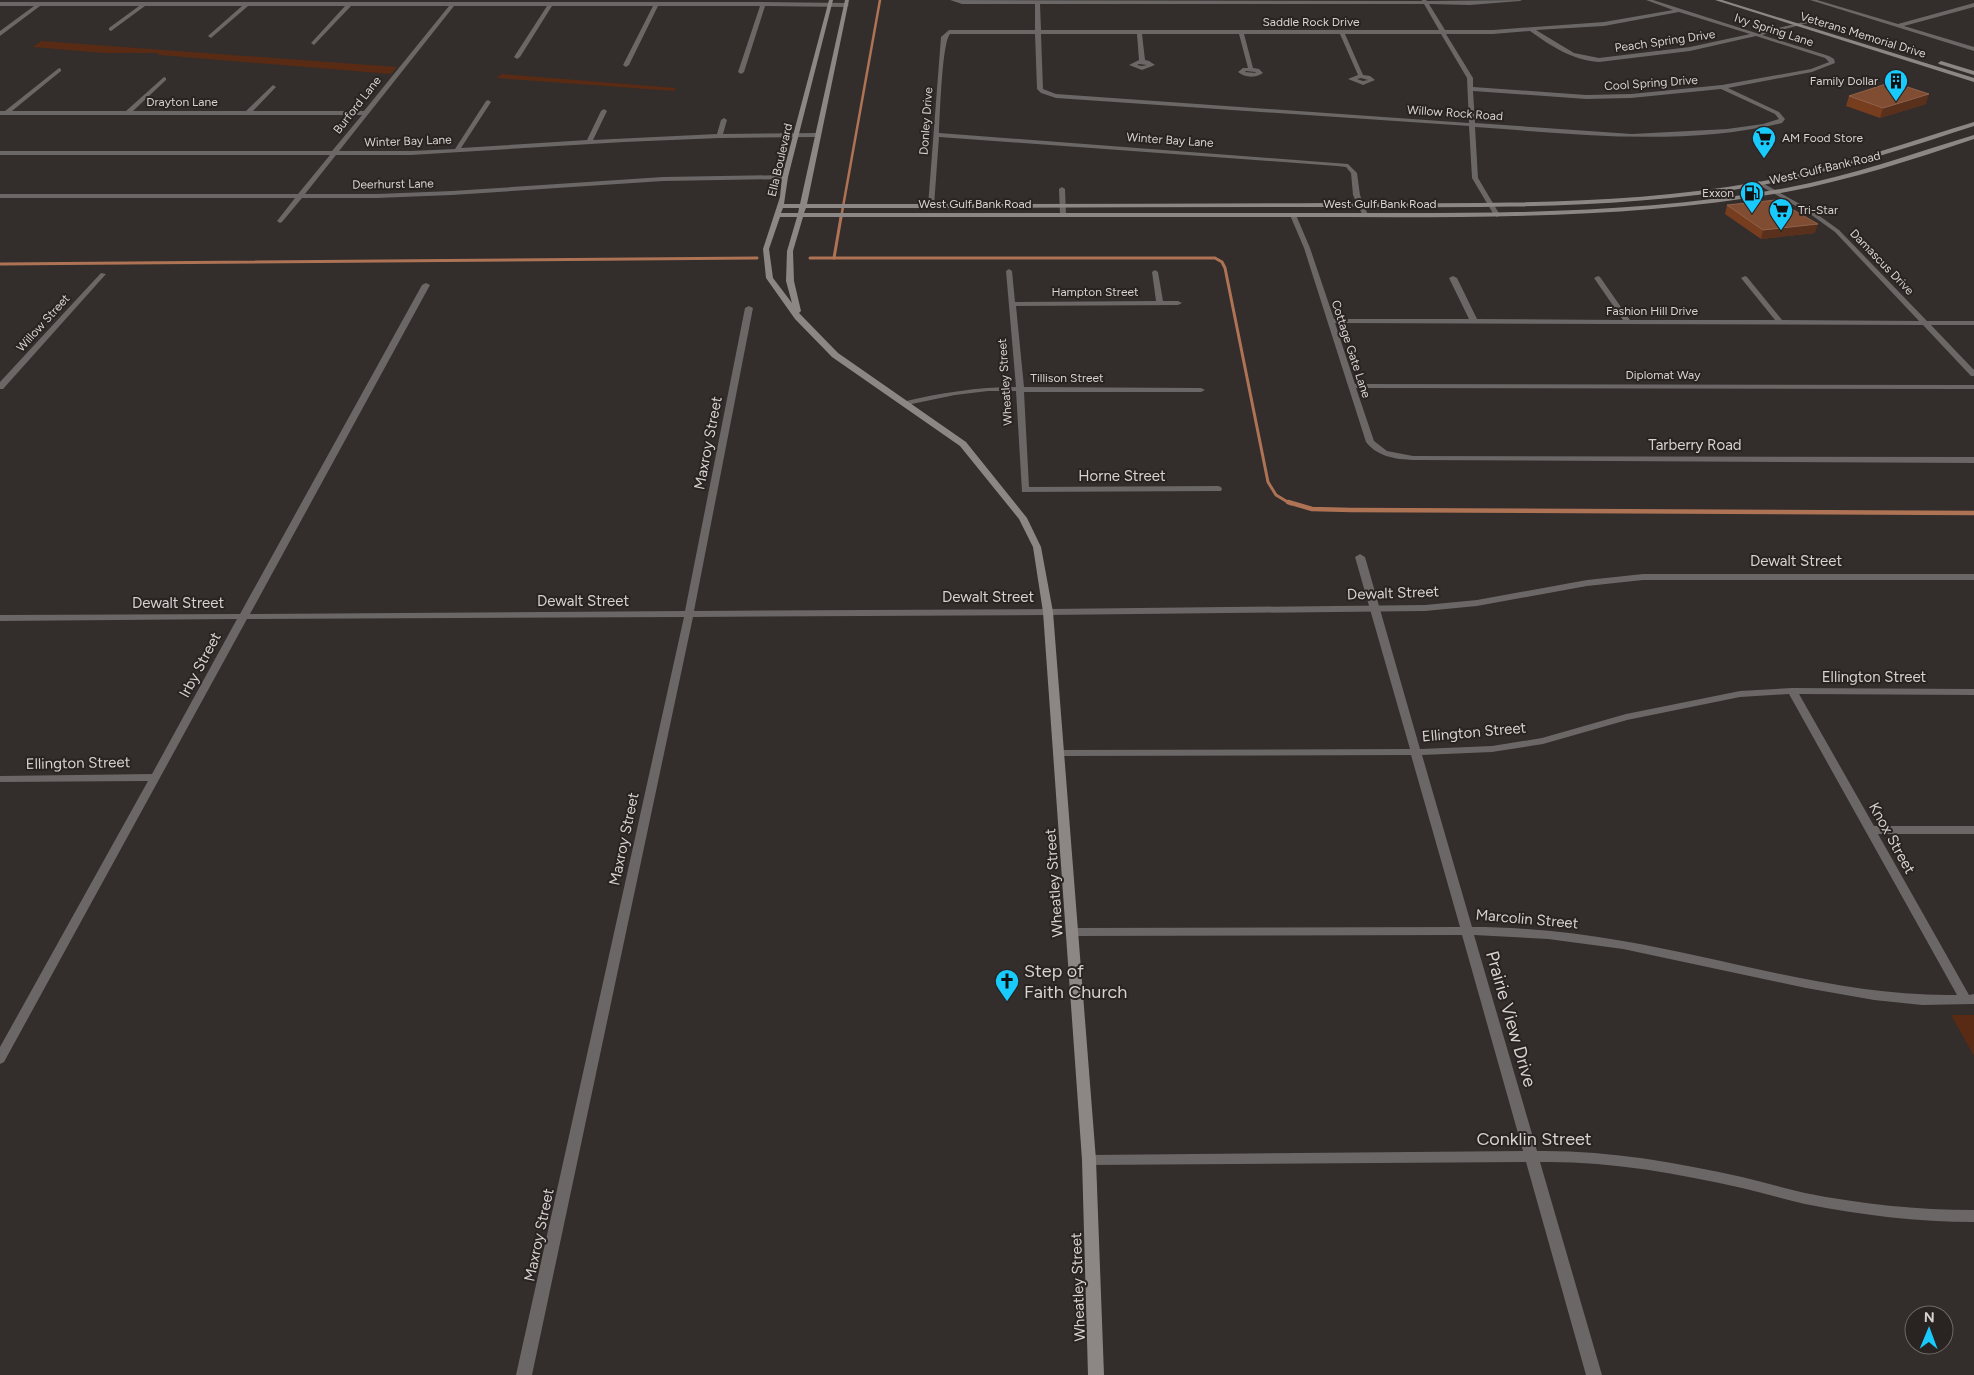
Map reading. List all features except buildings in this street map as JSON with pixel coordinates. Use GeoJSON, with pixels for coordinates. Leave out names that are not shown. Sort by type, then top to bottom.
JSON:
{"type":"FeatureCollection","features":[{"type":"Feature","properties":{"kind":"main road","name":"Veterans Memorial Drive"},"geometry":{"type":"LineString","coordinates":[[1717,0],[1974,80]]}},
{"type":"Feature","properties":{"kind":"main road","name":"Veterans Memorial Drive"},"geometry":{"type":"LineString","coordinates":[[1736,0],[1974,73]]}},
{"type":"Feature","properties":{"kind":"main road","name":"Ella Boulevard"},"geometry":{"type":"LineString","coordinates":[[830,2],[785,177],[780,206],[766,249],[770,278],[798,317],[835,355],[963,444],[1001,491]]}},
{"type":"Feature","properties":{"kind":"main road"},"geometry":{"type":"LineString","coordinates":[[798,317],[790,281],[790,251],[801,216],[847,2]]}},
{"type":"Feature","properties":{"kind":"main road"},"geometry":{"type":"LineString","coordinates":[[1906,59],[1918,56]]}},
{"type":"Feature","properties":{"kind":"main road","name":"West Gulf Bank Road"},"geometry":{"type":"LineString","coordinates":[[780,206],[1490,206],[1620,199],[1759,183],[1813,172],[1974,124]]}},
{"type":"Feature","properties":{"kind":"main road","name":"West Gulf Bank Road"},"geometry":{"type":"LineString","coordinates":[[777,215],[1497,215],[1632,208],[1774,192],[1838,178],[1930,152],[1974,137]]}},
{"type":"Feature","properties":{"kind":"main road"},"geometry":{"type":"LineString","coordinates":[[1909,144],[1930,152]]}},
{"type":"Feature","properties":{"kind":"main road"},"geometry":{"type":"LineString","coordinates":[[1620,199],[1632,208]]}},
{"type":"Feature","properties":{"kind":"main road","name":"Wheatley Street"},"geometry":{"type":"LineString","coordinates":[[1001,491],[1023,518],[1037,547],[1048,612],[1089,1160],[1096,1375]]}},
{"type":"Feature","properties":{"kind":"street"},"geometry":{"type":"LineString","coordinates":[[0,34],[44,0]]}},
{"type":"Feature","properties":{"kind":"street"},"geometry":{"type":"LineString","coordinates":[[952,0],[963,2],[1520,0]]}},
{"type":"Feature","properties":{"kind":"street","name":"Ivy Spring Lane"},"geometry":{"type":"LineString","coordinates":[[1648,0],[1827,57],[1832,60],[1831,64]]}},
{"type":"Feature","properties":{"kind":"street"},"geometry":{"type":"LineString","coordinates":[[1812,0],[1974,48]]}},
{"type":"Feature","properties":{"kind":"street"},"geometry":{"type":"LineString","coordinates":[[1425,1],[1468,73],[1474,126],[1475,178],[1497,215]]}},
{"type":"Feature","properties":{"kind":"street"},"geometry":{"type":"LineString","coordinates":[[0,4],[350,4],[398,2],[453,4],[763,4],[847,2]]}},
{"type":"Feature","properties":{"kind":"street"},"geometry":{"type":"LineString","coordinates":[[1037,2],[1039,31]]}},
{"type":"Feature","properties":{"kind":"street"},"geometry":{"type":"LineString","coordinates":[[111,28],[144,4]]}},
{"type":"Feature","properties":{"kind":"street"},"geometry":{"type":"LineString","coordinates":[[211,36],[247,4]]}},
{"type":"Feature","properties":{"kind":"street"},"geometry":{"type":"LineString","coordinates":[[314,43],[350,4]]}},
{"type":"Feature","properties":{"kind":"street","name":"Burford Lane"},"geometry":{"type":"LineString","coordinates":[[280,221],[364,113],[453,4]]}},
{"type":"Feature","properties":{"kind":"street"},"geometry":{"type":"LineString","coordinates":[[517,57],[552,4]]}},
{"type":"Feature","properties":{"kind":"street"},"geometry":{"type":"LineString","coordinates":[[626,65],[657,4]]}},
{"type":"Feature","properties":{"kind":"street"},"geometry":{"type":"LineString","coordinates":[[740,72],[763,4]]}},
{"type":"Feature","properties":{"kind":"street"},"geometry":{"type":"LineString","coordinates":[[1897,26],[1974,5]]}},
{"type":"Feature","properties":{"kind":"street","name":"Saddle Rock Drive"},"geometry":{"type":"LineString","coordinates":[[944,39],[946,34],[957,31],[1444,32],[1532,30],[1604,24],[1679,10]]}},
{"type":"Feature","properties":{"kind":"street","name":"Peach Spring Drive"},"geometry":{"type":"LineString","coordinates":[[1532,30],[1571,56],[1588,60],[1668,53],[1806,22]]}},
{"type":"Feature","properties":{"kind":"street","name":"Willow Rock Road"},"geometry":{"type":"LineString","coordinates":[[1039,31],[1040,89],[1055,96],[1640,136],[1726,130],[1780,122],[1782,119],[1777,113],[1722,87]]}},
{"type":"Feature","properties":{"kind":"street"},"geometry":{"type":"LineString","coordinates":[[1139,31],[1142,62]]}},
{"type":"Feature","properties":{"kind":"street"},"geometry":{"type":"LineString","coordinates":[[1241,32],[1251,69]]}},
{"type":"Feature","properties":{"kind":"street"},"geometry":{"type":"LineString","coordinates":[[1342,32],[1361,76]]}},
{"type":"Feature","properties":{"kind":"street","name":"Donley Drive"},"geometry":{"type":"LineString","coordinates":[[930,206],[944,39]]}},
{"type":"Feature","properties":{"kind":"street","name":"Cool Spring Drive"},"geometry":{"type":"LineString","coordinates":[[1471,89],[1613,97],[1722,87],[1803,72],[1831,64]]}},
{"type":"Feature","properties":{"kind":"street"},"geometry":{"type":"LineString","coordinates":[[3,113],[59,70]]}},
{"type":"Feature","properties":{"kind":"street"},"geometry":{"type":"LineString","coordinates":[[128,113],[164,79]]}},
{"type":"Feature","properties":{"kind":"street"},"geometry":{"type":"LineString","coordinates":[[248,113],[273,87]]}},
{"type":"Feature","properties":{"kind":"street"},"geometry":{"type":"LineString","coordinates":[[456,151],[488,102]]}},
{"type":"Feature","properties":{"kind":"street"},"geometry":{"type":"LineString","coordinates":[[588,142],[604,111]]}},
{"type":"Feature","properties":{"kind":"street","name":"Drayton Lane"},"geometry":{"type":"LineString","coordinates":[[3,113],[364,113]]}},
{"type":"Feature","properties":{"kind":"street"},"geometry":{"type":"LineString","coordinates":[[720,136],[724,120]]}},
{"type":"Feature","properties":{"kind":"street","name":"Winter Bay Lane"},"geometry":{"type":"LineString","coordinates":[[0,153],[456,151],[720,136],[817,135]]}},
{"type":"Feature","properties":{"kind":"street","name":"Winter Bay Lane"},"geometry":{"type":"LineString","coordinates":[[936,135],[1337,164],[1352,170],[1354,173],[1353,183],[1360,206],[1365,215]]}},
{"type":"Feature","properties":{"kind":"street","name":"Deerhurst Lane"},"geometry":{"type":"LineString","coordinates":[[0,196],[298,197],[432,194],[663,179],[785,177]]}},
{"type":"Feature","properties":{"kind":"street","name":"Damascus Drive"},"geometry":{"type":"LineString","coordinates":[[1759,183],[1812,213],[1837,231],[1974,374]]}},
{"type":"Feature","properties":{"kind":"street"},"geometry":{"type":"LineString","coordinates":[[1062,189],[1063,215]]}},
{"type":"Feature","properties":{"kind":"street","name":"Cottage Gate Lane"},"geometry":{"type":"LineString","coordinates":[[1293,216],[1307,248],[1370,442],[1376,449],[1398,458],[1416,458]]}},
{"type":"Feature","properties":{"kind":"street","name":"Wheatley Street"},"geometry":{"type":"LineString","coordinates":[[1009,271],[1020,389],[1026,490]]}},
{"type":"Feature","properties":{"kind":"street"},"geometry":{"type":"LineString","coordinates":[[1155,272],[1160,304]]}},
{"type":"Feature","properties":{"kind":"street","name":"Willow Street"},"geometry":{"type":"LineString","coordinates":[[0,387],[103,274]]}},
{"type":"Feature","properties":{"kind":"street"},"geometry":{"type":"LineString","coordinates":[[1453,278],[1474,322]]}},
{"type":"Feature","properties":{"kind":"street"},"geometry":{"type":"LineString","coordinates":[[1598,278],[1628,322]]}},
{"type":"Feature","properties":{"kind":"street"},"geometry":{"type":"LineString","coordinates":[[1745,278],[1780,322]]}},
{"type":"Feature","properties":{"kind":"street","name":"Irby Street"},"geometry":{"type":"LineString","coordinates":[[0,1059],[426,285]]}},
{"type":"Feature","properties":{"kind":"street","name":"Hampton Street"},"geometry":{"type":"LineString","coordinates":[[1012,304],[1178,303]]}},
{"type":"Feature","properties":{"kind":"street","name":"Maxroy Street"},"geometry":{"type":"LineString","coordinates":[[524,1375],[689,615],[749,308]]}},
{"type":"Feature","properties":{"kind":"street","name":"Fashion Hill Drive"},"geometry":{"type":"LineString","coordinates":[[1330,321],[1974,323]]}},
{"type":"Feature","properties":{"kind":"street","name":"Diplomat Way"},"geometry":{"type":"LineString","coordinates":[[1352,386],[1974,387]]}},
{"type":"Feature","properties":{"kind":"street","name":"Tillison Street"},"geometry":{"type":"LineString","coordinates":[[905,404],[955,393],[988,389],[1201,390]]}},
{"type":"Feature","properties":{"kind":"street","name":"Tarberry Road"},"geometry":{"type":"LineString","coordinates":[[1416,458],[1974,460]]}},
{"type":"Feature","properties":{"kind":"street","name":"Horne Street"},"geometry":{"type":"LineString","coordinates":[[1026,490],[1218,489]]}},
{"type":"Feature","properties":{"kind":"street","name":"Prairie View Drive"},"geometry":{"type":"LineString","coordinates":[[1360,557],[1533,1156],[1594,1375]]}},
{"type":"Feature","properties":{"kind":"street","name":"Dewalt Street"},"geometry":{"type":"LineString","coordinates":[[0,618],[689,615],[1425,608],[1477,603],[1587,582],[1643,578],[1974,577]]}},
{"type":"Feature","properties":{"kind":"street","name":"Ellington Street"},"geometry":{"type":"LineString","coordinates":[[1060,753],[1416,752],[1492,749],[1543,741],[1626,717],[1740,694],[1792,691],[1974,692]]}},
{"type":"Feature","properties":{"kind":"street","name":"Knox Street"},"geometry":{"type":"LineString","coordinates":[[1792,691],[1970,999]]}},
{"type":"Feature","properties":{"kind":"street","name":"Ellington Street"},"geometry":{"type":"LineString","coordinates":[[0,779],[156,777]]}},
{"type":"Feature","properties":{"kind":"street"},"geometry":{"type":"LineString","coordinates":[[1871,830],[1974,830]]}},
{"type":"Feature","properties":{"kind":"street","name":"Marcolin Street"},"geometry":{"type":"LineString","coordinates":[[1073,932],[1467,930],[1548,935],[1623,945],[1806,984],[1874,995],[1922,1000],[1970,999]]}},
{"type":"Feature","properties":{"kind":"street","name":"Conklin Street"},"geometry":{"type":"LineString","coordinates":[[1089,1160],[1533,1156],[1616,1160],[1725,1179],[1802,1198],[1847,1206],[1908,1214],[1974,1216]]}},
{"type":"Feature","properties":{"kind":"shaded area"},"geometry":{"type":"Polygon","coordinates":[[[41,41],[397,67],[391,74],[159,55],[157,53],[104,53],[33,47],[41,41]]]}},
{"type":"Feature","properties":{"kind":"shaded area"},"geometry":{"type":"Polygon","coordinates":[[[502,74],[676,88],[674,91],[496,78],[502,74]]]}},
{"type":"Feature","properties":{"kind":"shaded area"},"geometry":{"type":"Polygon","coordinates":[[[1951,1015],[1974,1015],[1974,1056],[1951,1015]]]}},
{"type":"Feature","properties":{"kind":"waterway"},"geometry":{"type":"LineString","coordinates":[[841,218],[880,0]]}},
{"type":"Feature","properties":{"kind":"waterway"},"geometry":{"type":"LineString","coordinates":[[834,258],[841,217]]}},
{"type":"Feature","properties":{"kind":"waterway"},"geometry":{"type":"LineString","coordinates":[[0,264],[757,258]]}},
{"type":"Feature","properties":{"kind":"waterway"},"geometry":{"type":"LineString","coordinates":[[810,258],[834,258]]}},
{"type":"Feature","properties":{"kind":"waterway"},"geometry":{"type":"LineString","coordinates":[[834,258],[1215,258],[1222,262],[1225,268],[1268,482],[1276,495],[1291,504]]}},
{"type":"Feature","properties":{"kind":"waterway"},"geometry":{"type":"LineString","coordinates":[[1288,502],[1312,509],[1351,510],[1974,513]]}},
{"type":"Feature","properties":{"kind":"place","name":"Family Dollar"},"geometry":{"type":"Point","coordinates":[1896,102]}},
{"type":"Feature","properties":{"kind":"place","name":"AM Food Store"},"geometry":{"type":"Point","coordinates":[1764,159]}},
{"type":"Feature","properties":{"kind":"place","name":"Exxon"},"geometry":{"type":"Point","coordinates":[1752,214]}},
{"type":"Feature","properties":{"kind":"place","name":"Tri-Star"},"geometry":{"type":"Point","coordinates":[1781,231]}},
{"type":"Feature","properties":{"kind":"place","name":"Step of Faith Church"},"geometry":{"type":"Point","coordinates":[1007,1002]}}]}
